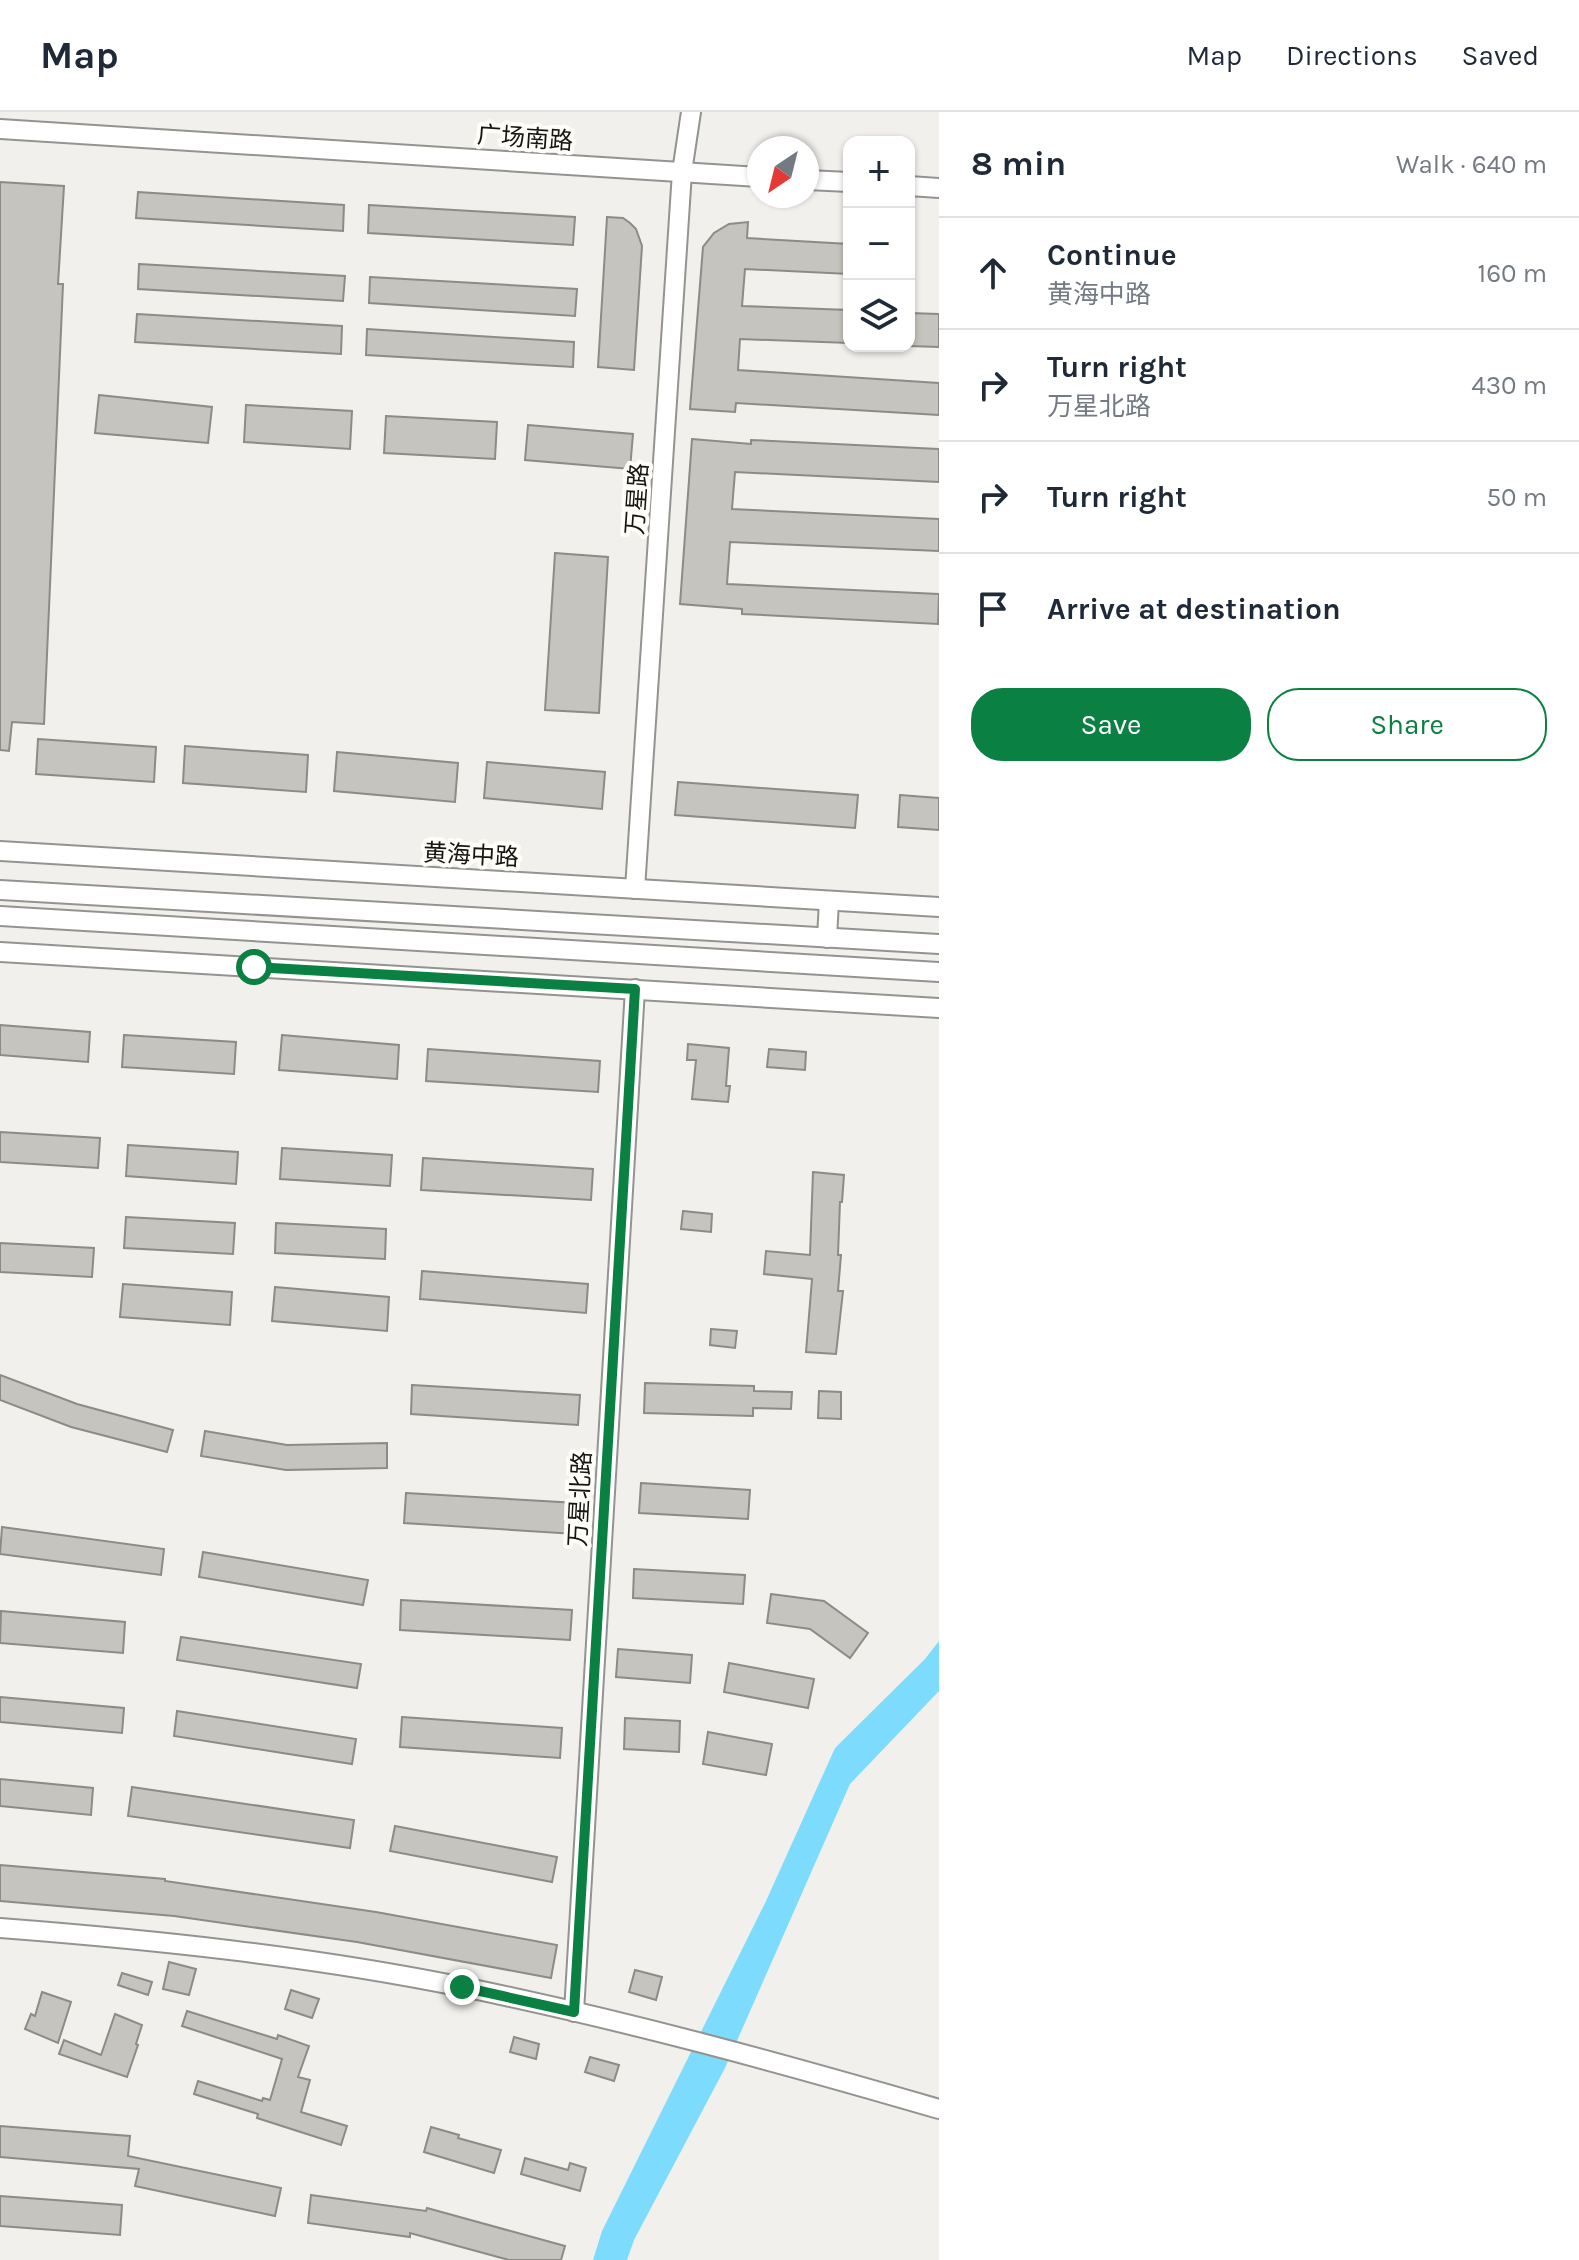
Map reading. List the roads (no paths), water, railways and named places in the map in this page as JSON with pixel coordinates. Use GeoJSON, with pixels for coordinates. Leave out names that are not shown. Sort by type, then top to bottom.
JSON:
{"type":"FeatureCollection","features":[{"type":"Feature","properties":{"kind":"street","name":"万星路"},"geometry":{"type":"LineString","coordinates":[[635,889],[682,172],[691,112]]}},
{"type":"Feature","properties":{"kind":"street","name":"广场南路"},"geometry":{"type":"LineString","coordinates":[[0,129],[747,176]]}},
{"type":"Feature","properties":{"kind":"street"},"geometry":{"type":"LineString","coordinates":[[819,181],[843,182]]}},
{"type":"Feature","properties":{"kind":"street"},"geometry":{"type":"LineString","coordinates":[[915,186],[939,188]]}},
{"type":"Feature","properties":{"kind":"street","name":"黄海中路"},"geometry":{"type":"LineString","coordinates":[[0,851],[939,907]]}},
{"type":"Feature","properties":{"kind":"street"},"geometry":{"type":"LineString","coordinates":[[0,890],[939,944]]}},
{"type":"Feature","properties":{"kind":"street"},"geometry":{"type":"LineString","coordinates":[[827,938],[829,901]]}},
{"type":"Feature","properties":{"kind":"street"},"geometry":{"type":"LineString","coordinates":[[0,916],[939,972]]}},
{"type":"Feature","properties":{"kind":"street"},"geometry":{"type":"LineString","coordinates":[[224,965],[227,930]]}},
{"type":"Feature","properties":{"kind":"street"},"geometry":{"type":"LineString","coordinates":[[0,952],[939,1008]]}},
{"type":"Feature","properties":{"kind":"street"},"geometry":{"type":"LineString","coordinates":[[827,1001],[831,966]]}},
{"type":"Feature","properties":{"kind":"street","name":"万星北路"},"geometry":{"type":"LineString","coordinates":[[574,2012],[635,989]]}},
{"type":"Feature","properties":{"kind":"street"},"geometry":{"type":"LineString","coordinates":[[0,1928],[132,1938],[266,1955],[462,1987],[689,2038],[939,2109]]}},
{"type":"Feature","properties":{"kind":"water"},"geometry":{"type":"Polygon","coordinates":[[[939,1641],[939,1691],[850,1784],[725,2068],[634,2240],[627,2260],[593,2260],[602,2231],[766,1901],[835,1748],[925,1659],[939,1641]]]}}]}
